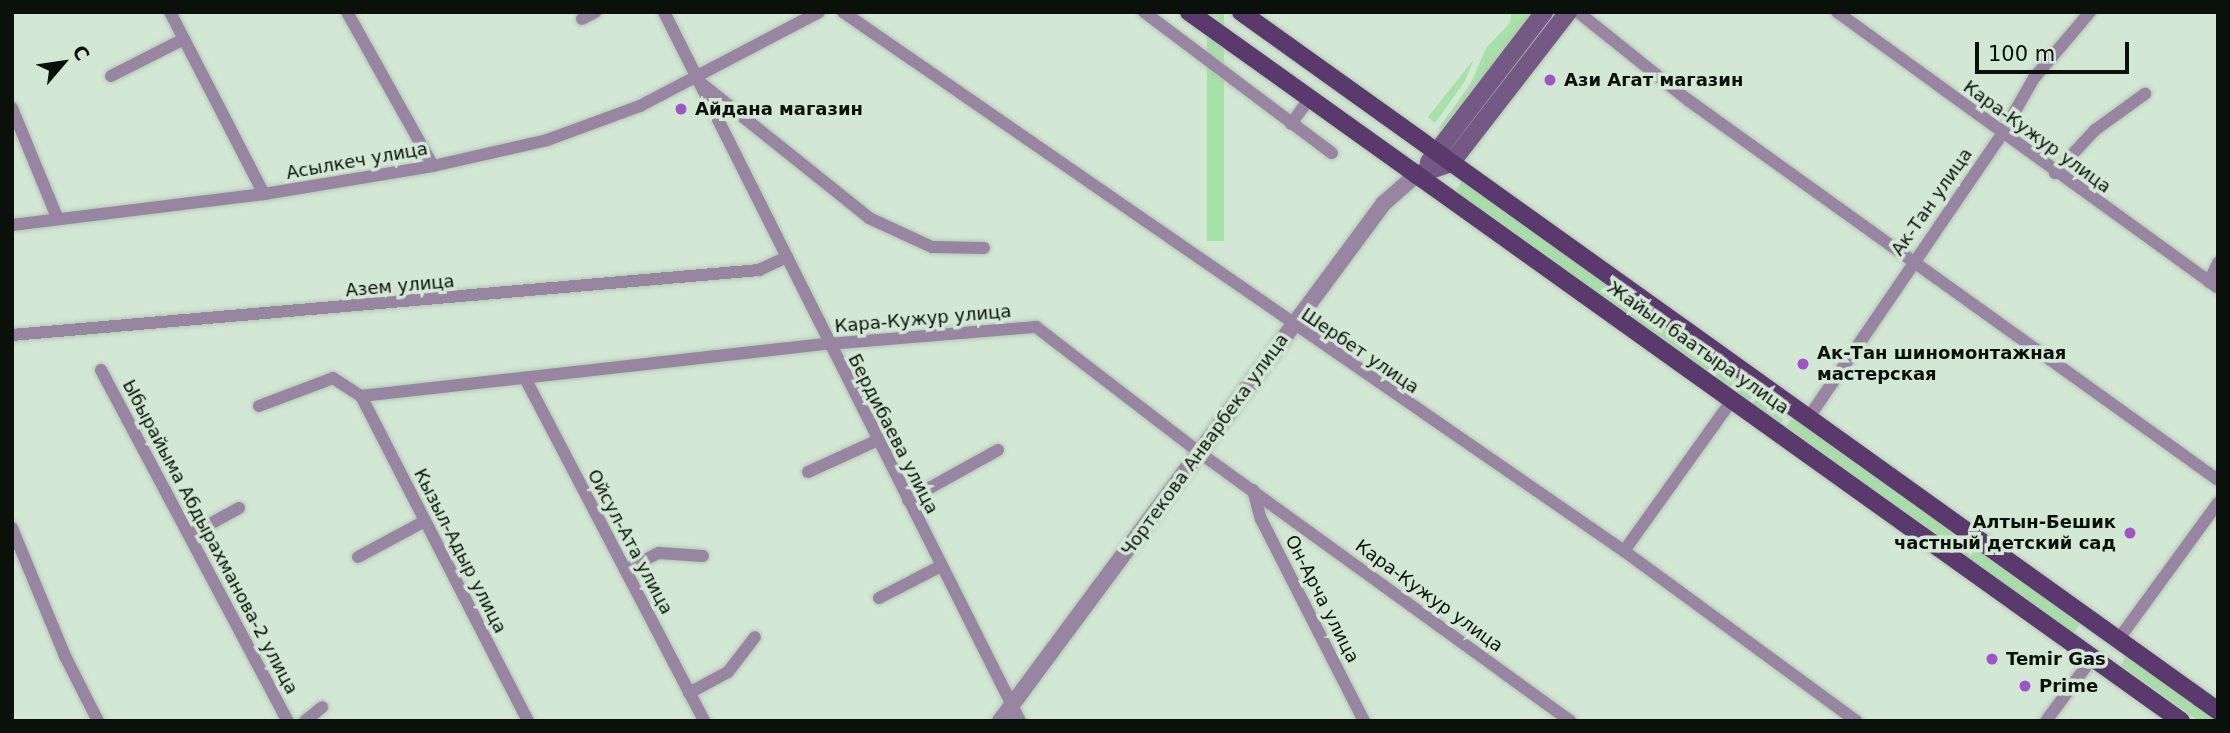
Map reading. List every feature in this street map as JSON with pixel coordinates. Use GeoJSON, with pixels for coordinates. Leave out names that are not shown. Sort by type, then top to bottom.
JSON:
{"type":"FeatureCollection","features":[{"type":"Feature","properties":{"kind":"main road","name":"Жайыл баатыра улица"},"geometry":{"type":"LineString","coordinates":[[1189,12],[1308,101],[1733,399],[2180,721]]}},
{"type":"Feature","properties":{"kind":"main road"},"geometry":{"type":"LineString","coordinates":[[1444,159],[1545,12]]}},
{"type":"Feature","properties":{"kind":"main road"},"geometry":{"type":"LineString","coordinates":[[1416,175],[1444,159],[1568,12]]}},
{"type":"Feature","properties":{"kind":"main road","name":"Жайыл баатыра улица"},"geometry":{"type":"LineString","coordinates":[[1251,15],[1444,159],[2218,711]]}},
{"type":"Feature","properties":{"kind":"main road"},"geometry":{"type":"LineString","coordinates":[[2093,657],[2118,640]]}},
{"type":"Feature","properties":{"kind":"street"},"geometry":{"type":"LineString","coordinates":[[170,12],[264,194]]}},
{"type":"Feature","properties":{"kind":"street"},"geometry":{"type":"LineString","coordinates":[[347,12],[433,166]]}},
{"type":"Feature","properties":{"kind":"street"},"geometry":{"type":"LineString","coordinates":[[582,19],[595,12]]}},
{"type":"Feature","properties":{"kind":"street","name":"Бердибаева улица"},"geometry":{"type":"LineString","coordinates":[[664,12],[876,440],[1020,721]]}},
{"type":"Feature","properties":{"kind":"street","name":"Асылкеч улица"},"geometry":{"type":"LineString","coordinates":[[12,225],[57,217],[264,194],[433,166],[547,140],[640,106],[819,12]]}},
{"type":"Feature","properties":{"kind":"street","name":"Шербет улица"},"geometry":{"type":"LineString","coordinates":[[843,12],[1292,326],[1624,551],[1856,721]]}},
{"type":"Feature","properties":{"kind":"street"},"geometry":{"type":"LineString","coordinates":[[1144,12],[1332,153]]}},
{"type":"Feature","properties":{"kind":"street"},"geometry":{"type":"LineString","coordinates":[[1578,12],[1688,100],[2218,480]]}},
{"type":"Feature","properties":{"kind":"street","name":"Кара-Кужур улица"},"geometry":{"type":"LineString","coordinates":[[1837,12],[2001,134],[2213,285]]}},
{"type":"Feature","properties":{"kind":"street","name":"Ак-Тан улица"},"geometry":{"type":"LineString","coordinates":[[1808,417],[1913,259],[2001,134],[2034,78],[2090,12]]}},
{"type":"Feature","properties":{"kind":"street"},"geometry":{"type":"LineString","coordinates":[[111,76],[184,39]]}},
{"type":"Feature","properties":{"kind":"street"},"geometry":{"type":"LineString","coordinates":[[694,77],[869,218],[932,247],[984,248]]}},
{"type":"Feature","properties":{"kind":"street"},"geometry":{"type":"LineString","coordinates":[[2055,173],[2095,130],[2145,94]]}},
{"type":"Feature","properties":{"kind":"street"},"geometry":{"type":"LineString","coordinates":[[1291,124],[1308,101]]}},
{"type":"Feature","properties":{"kind":"street"},"geometry":{"type":"LineString","coordinates":[[12,108],[57,217]]}},
{"type":"Feature","properties":{"kind":"street","name":"Чортекова Анварбека улица"},"geometry":{"type":"LineString","coordinates":[[1000,721],[1384,203],[1416,175]]}},
{"type":"Feature","properties":{"kind":"street","name":"Азем улица"},"geometry":{"type":"LineString","coordinates":[[12,335],[745,271],[787,257]]}},
{"type":"Feature","properties":{"kind":"street"},"geometry":{"type":"LineString","coordinates":[[2213,285],[2218,263]]}},
{"type":"Feature","properties":{"kind":"street","name":"Кара-Кужур улица"},"geometry":{"type":"LineString","coordinates":[[361,396],[526,380],[828,344],[1036,327],[1200,453],[1570,721]]}},
{"type":"Feature","properties":{"kind":"street","name":"Ыбырайыма Абдырахманова-2 улица"},"geometry":{"type":"LineString","coordinates":[[101,370],[288,721]]}},
{"type":"Feature","properties":{"kind":"street"},"geometry":{"type":"LineString","coordinates":[[259,406],[333,378],[361,396]]}},
{"type":"Feature","properties":{"kind":"street","name":"Ойсул-Ата улица"},"geometry":{"type":"LineString","coordinates":[[526,380],[704,721]]}},
{"type":"Feature","properties":{"kind":"street","name":"Кызыл-Адыр улица"},"geometry":{"type":"LineString","coordinates":[[361,396],[528,721]]}},
{"type":"Feature","properties":{"kind":"street"},"geometry":{"type":"LineString","coordinates":[[1624,551],[1733,399]]}},
{"type":"Feature","properties":{"kind":"street"},"geometry":{"type":"LineString","coordinates":[[808,472],[876,440]]}},
{"type":"Feature","properties":{"kind":"street"},"geometry":{"type":"LineString","coordinates":[[908,500],[998,450]]}},
{"type":"Feature","properties":{"kind":"street","name":"Он-Арча улица"},"geometry":{"type":"LineString","coordinates":[[1253,490],[1261,519],[1364,721]]}},
{"type":"Feature","properties":{"kind":"street"},"geometry":{"type":"LineString","coordinates":[[2118,640],[2218,503]]}},
{"type":"Feature","properties":{"kind":"street"},"geometry":{"type":"LineString","coordinates":[[190,535],[239,508]]}},
{"type":"Feature","properties":{"kind":"street"},"geometry":{"type":"LineString","coordinates":[[358,557],[425,521]]}},
{"type":"Feature","properties":{"kind":"street"},"geometry":{"type":"LineString","coordinates":[[12,528],[65,656],[98,721]]}},
{"type":"Feature","properties":{"kind":"street"},"geometry":{"type":"LineString","coordinates":[[625,570],[659,552],[703,556]]}},
{"type":"Feature","properties":{"kind":"street"},"geometry":{"type":"LineString","coordinates":[[878,598],[941,566]]}},
{"type":"Feature","properties":{"kind":"street"},"geometry":{"type":"LineString","coordinates":[[689,693],[727,671],[755,637]]}},
{"type":"Feature","properties":{"kind":"street"},"geometry":{"type":"LineString","coordinates":[[2046,721],[2093,657]]}},
{"type":"Feature","properties":{"kind":"street"},"geometry":{"type":"LineString","coordinates":[[305,721],[321,707]]}},
{"type":"Feature","properties":{"kind":"green space"},"geometry":{"type":"Polygon","coordinates":[[[1207,12],[1224,12],[1224,241],[1207,241],[1207,12]]]}},
{"type":"Feature","properties":{"kind":"green space"},"geometry":{"type":"Polygon","coordinates":[[[1511,12],[1534,12],[1442,131],[1439,128],[1471,83],[1486,48],[1510,23],[1511,12]]]}},
{"type":"Feature","properties":{"kind":"green space"},"geometry":{"type":"Polygon","coordinates":[[[1474,59],[1465,81],[1435,123],[1428,117],[1474,59]]]}},
{"type":"Feature","properties":{"kind":"green space"},"geometry":{"type":"Polygon","coordinates":[[[1463,180],[1787,415],[1778,426],[1455,191],[1463,180]]]}},
{"type":"Feature","properties":{"kind":"green space"},"geometry":{"type":"Polygon","coordinates":[[[1794,416],[2080,624],[2073,635],[1786,427],[1794,416]]]}},
{"type":"Feature","properties":{"kind":"green space"},"geometry":{"type":"Polygon","coordinates":[[[2126,656],[2218,721],[2199,721],[2121,665],[2126,656]]]}},
{"type":"Feature","properties":{"kind":"place","name":"Ази Агат магазин"},"geometry":{"type":"Point","coordinates":[1550,80]}},
{"type":"Feature","properties":{"kind":"place","name":"Айдана магазин"},"geometry":{"type":"Point","coordinates":[681,109]}},
{"type":"Feature","properties":{"kind":"place","name":"Ак-Тан шиномонтажная мастерская"},"geometry":{"type":"Point","coordinates":[1803,364]}},
{"type":"Feature","properties":{"kind":"place","name":"Алтын-Бешик частный детский сад"},"geometry":{"type":"Point","coordinates":[2130,533]}},
{"type":"Feature","properties":{"kind":"place","name":"Temir Gas"},"geometry":{"type":"Point","coordinates":[1992,659]}},
{"type":"Feature","properties":{"kind":"place","name":"Prime"},"geometry":{"type":"Point","coordinates":[2025,686]}}]}
